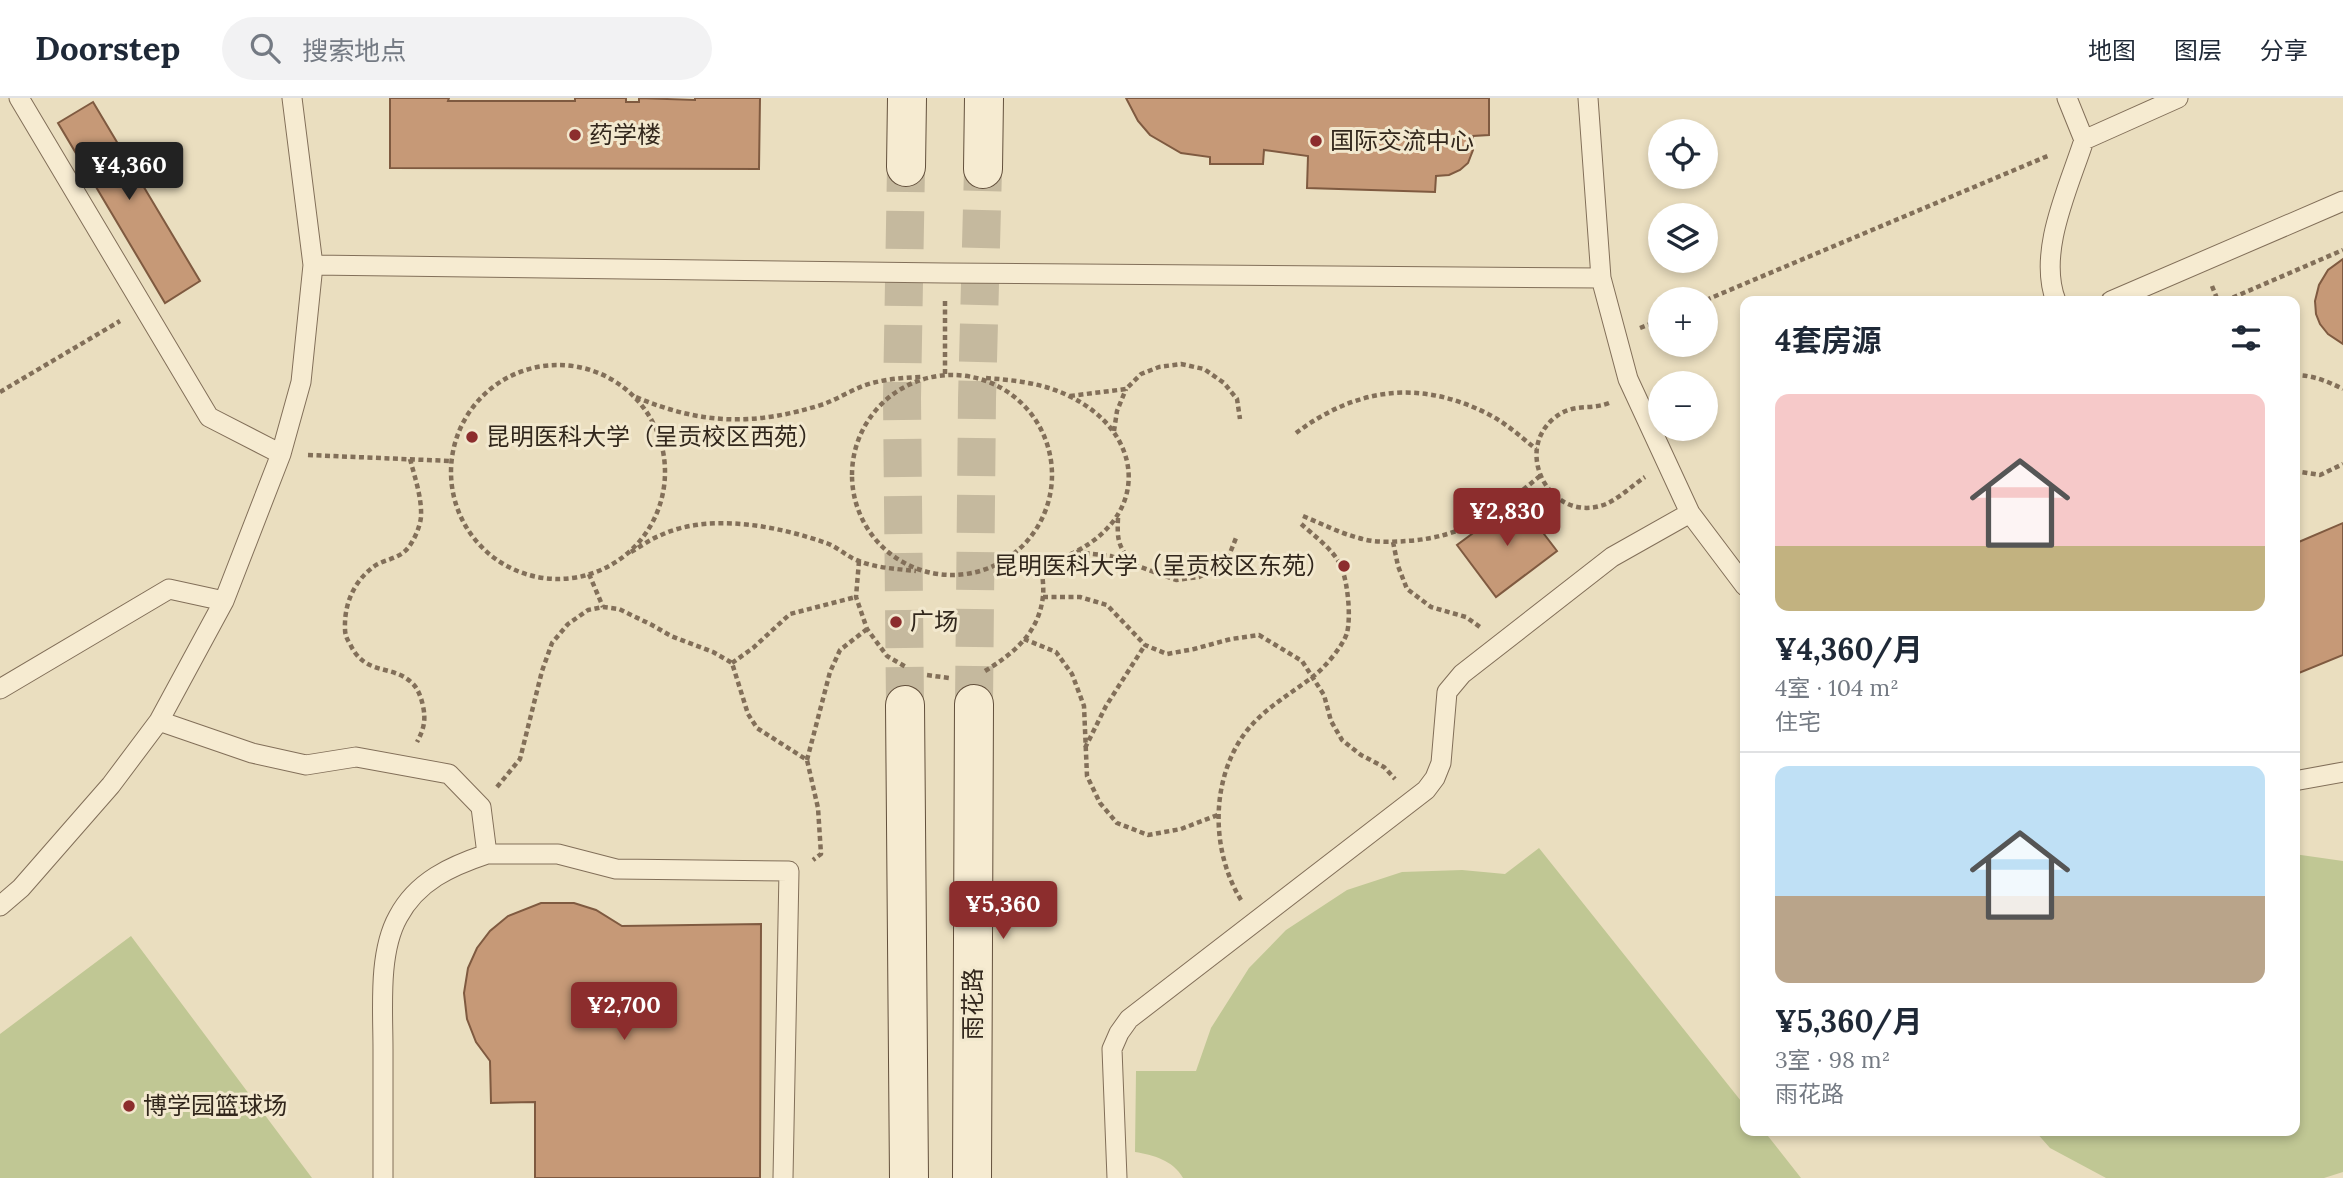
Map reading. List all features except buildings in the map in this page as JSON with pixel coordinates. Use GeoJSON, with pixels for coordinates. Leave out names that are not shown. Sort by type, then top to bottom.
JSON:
{"type":"FeatureCollection","features":[{"type":"Feature","properties":{"kind":"street"},"geometry":{"type":"LineString","coordinates":[[906,167],[907,98]]}},
{"type":"Feature","properties":{"kind":"street"},"geometry":{"type":"LineString","coordinates":[[984,98],[984,169]]}},
{"type":"Feature","properties":{"kind":"street","name":"雨花路"},"geometry":{"type":"LineString","coordinates":[[972,1178],[973,684]]}},
{"type":"Feature","properties":{"kind":"street"},"geometry":{"type":"LineString","coordinates":[[905,705],[909,1178]]}},
{"type":"Feature","properties":{"kind":"lane"},"geometry":{"type":"LineString","coordinates":[[19,98],[209,417],[281,454]]}},
{"type":"Feature","properties":{"kind":"lane"},"geometry":{"type":"LineString","coordinates":[[0,906],[21,888],[111,785],[159,721],[224,601],[281,454],[301,382],[313,265],[292,98]]}},
{"type":"Feature","properties":{"kind":"lane"},"geometry":{"type":"LineString","coordinates":[[1588,98],[1601,278],[1628,379],[1690,513],[1740,579]]}},
{"type":"Feature","properties":{"kind":"lane"},"geometry":{"type":"LineString","coordinates":[[2054,296],[2050,251],[2084,140],[2067,98]]}},
{"type":"Feature","properties":{"kind":"lane"},"geometry":{"type":"LineString","coordinates":[[2084,140],[2178,98]]}},
{"type":"Feature","properties":{"kind":"lane"},"geometry":{"type":"LineString","coordinates":[[2123,296],[2343,201]]}},
{"type":"Feature","properties":{"kind":"lane"},"geometry":{"type":"LineString","coordinates":[[313,265],[1601,278]]}},
{"type":"Feature","properties":{"kind":"lane"},"geometry":{"type":"LineString","coordinates":[[1117,1178],[1112,1049],[1129,1019],[1426,790],[1441,763],[1447,692],[1462,674],[1612,557],[1690,513]]}},
{"type":"Feature","properties":{"kind":"lane"},"geometry":{"type":"LineString","coordinates":[[0,689],[169,589],[224,601]]}},
{"type":"Feature","properties":{"kind":"lane"},"geometry":{"type":"LineString","coordinates":[[159,721],[252,753],[306,765],[356,757],[449,774],[481,807],[487,854]]}},
{"type":"Feature","properties":{"kind":"lane"},"geometry":{"type":"LineString","coordinates":[[2300,779],[2343,772]]}},
{"type":"Feature","properties":{"kind":"lane"},"geometry":{"type":"LineString","coordinates":[[383,1178],[383,970],[397,918],[412,895],[434,876],[458,863],[487,854],[558,854],[616,869],[789,871],[783,1178]]}},
{"type":"Feature","properties":{"kind":"path"},"geometry":{"type":"LineString","coordinates":[[1718,295],[2084,140]]}},
{"type":"Feature","properties":{"kind":"path"},"geometry":{"type":"LineString","coordinates":[[2237,296],[2343,250]]}},
{"type":"Feature","properties":{"kind":"path"},"geometry":{"type":"LineString","coordinates":[[945,273],[945,374]]}},
{"type":"Feature","properties":{"kind":"path"},"geometry":{"type":"LineString","coordinates":[[0,391],[144,307]]}},
{"type":"Feature","properties":{"kind":"path"},"geometry":{"type":"LineString","coordinates":[[1114,432],[1126,389],[1141,374],[1159,367],[1181,364],[1203,369],[1224,383],[1237,399],[1240,419]]}},
{"type":"Feature","properties":{"kind":"path"},"geometry":{"type":"LineString","coordinates":[[1118,517],[1099,536],[1076,552],[1041,563],[955,576],[859,561],[830,545],[800,534],[760,525],[728,523],[695,526],[661,535],[600,571],[569,579],[537,578],[508,567],[482,549],[463,523],[452,493],[451,461],[463,422],[488,391],[523,371],[563,365],[602,373],[635,397],[666,410],[742,421],[778,416],[825,403],[862,386],[889,379],[945,374],[1016,380],[1069,396],[1094,413],[1114,432],[1125,452],[1130,472],[1127,493],[1118,517],[1117,535],[1121,550],[1134,563]]}},
{"type":"Feature","properties":{"kind":"path"},"geometry":{"type":"LineString","coordinates":[[2300,375],[2316,377],[2343,389]]}},
{"type":"Feature","properties":{"kind":"path"},"geometry":{"type":"LineString","coordinates":[[920,571],[891,556],[869,534],[855,505],[851,472],[857,440],[873,412],[897,390],[926,377]]}},
{"type":"Feature","properties":{"kind":"path"},"geometry":{"type":"LineString","coordinates":[[983,378],[1014,395],[1038,421],[1051,453],[1052,489],[1042,522],[1020,550],[989,569]]}},
{"type":"Feature","properties":{"kind":"path"},"geometry":{"type":"LineString","coordinates":[[1069,396],[1126,389]]}},
{"type":"Feature","properties":{"kind":"path"},"geometry":{"type":"LineString","coordinates":[[1296,433],[1320,415],[1345,403],[1396,391],[1461,401],[1491,415],[1536,449]]}},
{"type":"Feature","properties":{"kind":"path"},"geometry":{"type":"LineString","coordinates":[[1634,393],[1599,407],[1582,406],[1566,411],[1552,420],[1542,433],[1536,449],[1540,476],[1553,495],[1567,504],[1584,508],[1600,506],[1616,499],[1628,488],[1667,464]]}},
{"type":"Feature","properties":{"kind":"path"},"geometry":{"type":"LineString","coordinates":[[628,554],[649,530],[662,501],[666,469],[657,430],[635,397]]}},
{"type":"Feature","properties":{"kind":"path"},"geometry":{"type":"LineString","coordinates":[[281,454],[451,461]]}},
{"type":"Feature","properties":{"kind":"path"},"geometry":{"type":"LineString","coordinates":[[399,763],[418,741],[424,728],[425,716],[419,692],[412,682],[399,675],[368,666],[354,652],[345,635],[345,617],[351,594],[362,579],[376,565],[405,551],[421,520],[420,502],[410,459]]}},
{"type":"Feature","properties":{"kind":"path"},"geometry":{"type":"LineString","coordinates":[[2300,472],[2320,475],[2343,464]]}},
{"type":"Feature","properties":{"kind":"path"},"geometry":{"type":"LineString","coordinates":[[1303,516],[1362,539],[1393,542],[1431,540],[1461,531],[1495,512],[1540,476]]}},
{"type":"Feature","properties":{"kind":"path"},"geometry":{"type":"LineString","coordinates":[[1255,921],[1239,898],[1227,872],[1220,844],[1218,815],[1222,787],[1231,759],[1245,734],[1285,694],[1326,664],[1346,634],[1349,607],[1342,568],[1328,549],[1299,522]]}},
{"type":"Feature","properties":{"kind":"path"},"geometry":{"type":"LineString","coordinates":[[1076,552],[1111,556],[1176,580],[1199,577],[1220,566],[1230,553],[1236,538]]}},
{"type":"Feature","properties":{"kind":"path"},"geometry":{"type":"LineString","coordinates":[[1393,542],[1407,589],[1431,607],[1466,617],[1480,627],[1497,646]]}},
{"type":"Feature","properties":{"kind":"path"},"geometry":{"type":"LineString","coordinates":[[859,561],[856,597],[867,629],[887,656],[916,673],[973,684],[1012,655],[1032,629],[1043,597],[1041,563]]}},
{"type":"Feature","properties":{"kind":"path"},"geometry":{"type":"LineString","coordinates":[[589,574],[603,607]]}},
{"type":"Feature","properties":{"kind":"path"},"geometry":{"type":"LineString","coordinates":[[732,663],[790,614],[856,597]]}},
{"type":"Feature","properties":{"kind":"path"},"geometry":{"type":"LineString","coordinates":[[1043,597],[1080,597],[1107,606],[1145,645],[1167,653],[1259,635],[1302,661],[1324,695],[1331,721],[1342,740],[1361,755],[1384,767],[1413,801]]}},
{"type":"Feature","properties":{"kind":"path"},"geometry":{"type":"LineString","coordinates":[[481,807],[520,759],[542,671],[552,643],[568,624],[589,610],[603,607],[619,609],[732,663],[748,714],[757,727],[807,760]]}},
{"type":"Feature","properties":{"kind":"path"},"geometry":{"type":"LineString","coordinates":[[789,871],[810,863],[821,854],[818,808],[807,760],[830,672],[840,650],[867,629]]}},
{"type":"Feature","properties":{"kind":"path"},"geometry":{"type":"LineString","coordinates":[[1024,639],[1056,652],[1072,674],[1084,706],[1087,776],[1100,803],[1117,823],[1148,835],[1181,829],[1218,815]]}},
{"type":"Feature","properties":{"kind":"path"},"geometry":{"type":"LineString","coordinates":[[1084,748],[1106,706],[1145,645]]}},
{"type":"Feature","properties":{"kind":"green space"},"geometry":{"type":"Polygon","coordinates":[[[1539,848],[1740,1100],[1740,1136],[1768,1136],[1801,1178],[1183,1178],[1168,1163],[1135,1152],[1136,1071],[1196,1071],[1211,1028],[1249,968],[1286,930],[1347,890],[1402,872],[1462,870],[1505,874],[1539,848]]]}},
{"type":"Feature","properties":{"kind":"green space"},"geometry":{"type":"Polygon","coordinates":[[[2300,855],[2343,861],[2343,1172],[2324,1178],[2106,1178],[2050,1148],[2039,1136],[2300,1136],[2300,855]]]}},
{"type":"Feature","properties":{"kind":"green space","name":"博学园篮球场"},"geometry":{"type":"Polygon","coordinates":[[[131,936],[312,1178],[0,1178],[0,1034],[131,936]]]}},
{"type":"Feature","properties":{"kind":"tunnel"},"geometry":{"type":"LineString","coordinates":[[905,705],[902,398],[906,167]]}},
{"type":"Feature","properties":{"kind":"tunnel"},"geometry":{"type":"LineString","coordinates":[[974,704],[977,399],[983,169]]}},
{"type":"Feature","properties":{"kind":"place","name":"药学楼"},"geometry":{"type":"Point","coordinates":[575,135]}},
{"type":"Feature","properties":{"kind":"place","name":"国际交流中心"},"geometry":{"type":"Point","coordinates":[1316,141]}},
{"type":"Feature","properties":{"kind":"place","name":"昆明医科大学（呈贡校区西苑）"},"geometry":{"type":"Point","coordinates":[472,437]}},
{"type":"Feature","properties":{"kind":"place","name":"昆明医科大学（呈贡校区东苑）"},"geometry":{"type":"Point","coordinates":[1344,566]}},
{"type":"Feature","properties":{"kind":"place","name":"广场"},"geometry":{"type":"Point","coordinates":[896,622]}},
{"type":"Feature","properties":{"kind":"place","name":"博学园篮球场"},"geometry":{"type":"Point","coordinates":[129,1106]}}]}
